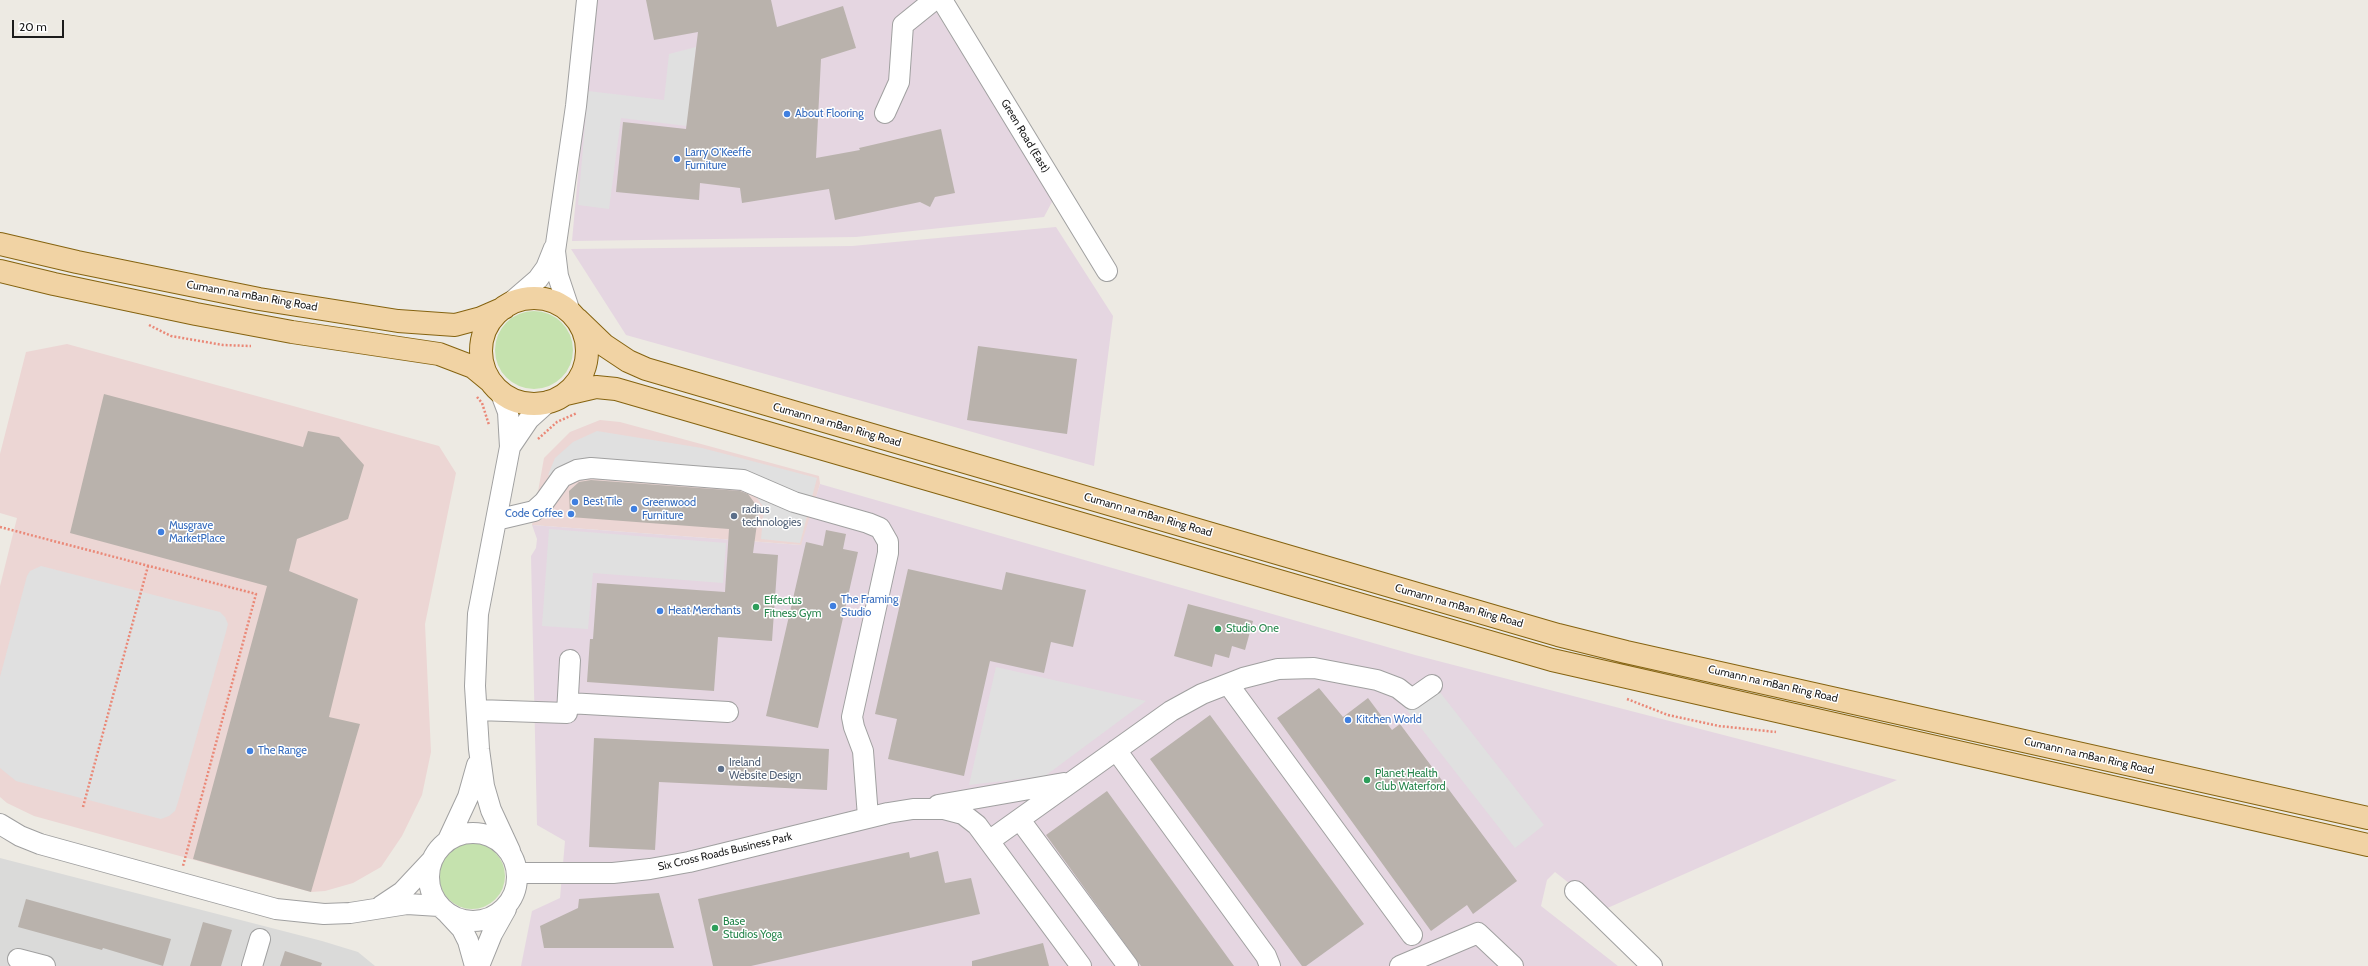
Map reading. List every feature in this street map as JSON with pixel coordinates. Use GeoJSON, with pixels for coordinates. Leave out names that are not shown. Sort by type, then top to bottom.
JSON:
{"type":"FeatureCollection","features":[{"type":"Feature","properties":{"kind":"main road","name":"Cumann na mBan Ring Road"},"geometry":{"type":"LineString","coordinates":[[0,244],[77,262],[259,299],[398,321],[455,325],[481,318],[506,306]]}},
{"type":"Feature","properties":{"kind":"main road"},"geometry":{"type":"LineString","coordinates":[[0,270],[54,284],[196,314],[292,332],[439,354],[464,362],[495,386],[523,402],[557,398],[596,387],[616,389],[1552,660],[2368,845]]}},
{"type":"Feature","properties":{"kind":"main road"},"geometry":{"type":"LineString","coordinates":[[495,386],[482,363],[482,343],[488,325],[506,306],[527,298],[541,298],[554,302],[573,315],[585,335],[587,354],[583,372],[557,398]]}},
{"type":"Feature","properties":{"kind":"main road","name":"Cumann na mBan Ring Road"},"geometry":{"type":"LineString","coordinates":[[573,315],[604,345],[628,361],[646,369],[1558,635],[1626,652],[2368,818]]}},
{"type":"Feature","properties":{"kind":"street"},"geometry":{"type":"LineString","coordinates":[[573,315],[558,276],[555,261],[576,106],[587,0]]}},
{"type":"Feature","properties":{"kind":"street"},"geometry":{"type":"LineString","coordinates":[[885,113],[899,82],[903,25],[934,0]]}},
{"type":"Feature","properties":{"kind":"street","name":"Green Road (East)"},"geometry":{"type":"LineString","coordinates":[[942,0],[1107,271]]}},
{"type":"Feature","properties":{"kind":"street"},"geometry":{"type":"LineString","coordinates":[[506,306],[538,279],[551,256],[557,239]]}},
{"type":"Feature","properties":{"kind":"street"},"geometry":{"type":"LineString","coordinates":[[480,966],[492,934],[510,902],[518,883],[518,873],[510,851],[487,798],[479,749],[477,710],[476,633],[510,447],[508,412],[495,386]]}},
{"type":"Feature","properties":{"kind":"street"},"geometry":{"type":"LineString","coordinates":[[510,447],[529,419],[557,398]]}},
{"type":"Feature","properties":{"kind":"street"},"geometry":{"type":"LineString","coordinates":[[496,520],[534,511],[544,502],[562,477],[577,470],[591,468],[743,480],[794,502],[868,523],[880,528],[886,536],[888,553],[852,716],[854,727],[863,751],[868,817]]}},
{"type":"Feature","properties":{"kind":"street"},"geometry":{"type":"LineString","coordinates":[[477,710],[567,713],[570,660]]}},
{"type":"Feature","properties":{"kind":"street","name":"Six Cross Roads Business Park"},"geometry":{"type":"LineString","coordinates":[[989,841],[1176,708],[1228,684],[1278,669],[1314,668],[1377,680],[1398,688],[1412,699],[1432,685]]}},
{"type":"Feature","properties":{"kind":"street"},"geometry":{"type":"LineString","coordinates":[[1228,684],[1412,935]]}},
{"type":"Feature","properties":{"kind":"street"},"geometry":{"type":"LineString","coordinates":[[568,703],[728,712]]}},
{"type":"Feature","properties":{"kind":"street"},"geometry":{"type":"LineString","coordinates":[[448,840],[474,781],[479,749]]}},
{"type":"Feature","properties":{"kind":"street"},"geometry":{"type":"LineString","coordinates":[[1116,750],[1266,956],[1270,966]]}},
{"type":"Feature","properties":{"kind":"street","name":"Six Cross Roads Business Park"},"geometry":{"type":"LineString","coordinates":[[518,873],[613,872],[656,868],[689,862],[868,817],[1042,788],[1071,781],[1082,774]]}},
{"type":"Feature","properties":{"kind":"street","name":"Six Cross Roads Business Park"},"geometry":{"type":"LineString","coordinates":[[906,810],[933,808],[958,812],[974,822],[1081,966]]}},
{"type":"Feature","properties":{"kind":"street"},"geometry":{"type":"LineString","coordinates":[[1020,820],[1128,966]]}},
{"type":"Feature","properties":{"kind":"street"},"geometry":{"type":"LineString","coordinates":[[0,824],[40,844],[178,884],[260,906],[292,912],[338,914],[407,904],[443,910],[458,919],[481,921],[502,911],[510,902]]}},
{"type":"Feature","properties":{"kind":"street"},"geometry":{"type":"LineString","coordinates":[[372,909],[383,905],[402,892],[432,860],[438,849],[448,840],[460,834],[474,832],[488,835],[500,841],[510,851]]}},
{"type":"Feature","properties":{"kind":"street"},"geometry":{"type":"LineString","coordinates":[[432,860],[429,872],[429,884],[443,910],[462,929],[468,940],[475,966]]}},
{"type":"Feature","properties":{"kind":"street"},"geometry":{"type":"LineString","coordinates":[[1575,891],[1652,966]]}},
{"type":"Feature","properties":{"kind":"street"},"geometry":{"type":"LineString","coordinates":[[1400,966],[1478,933],[1514,966]]}},
{"type":"Feature","properties":{"kind":"street"},"geometry":{"type":"LineString","coordinates":[[252,966],[260,939]]}},
{"type":"Feature","properties":{"kind":"street"},"geometry":{"type":"LineString","coordinates":[[18,959],[45,966]]}},
{"type":"Feature","properties":{"kind":"path"},"geometry":{"type":"LineString","coordinates":[[0,527],[256,594],[178,884]]}},
{"type":"Feature","properties":{"kind":"path"},"geometry":{"type":"LineString","coordinates":[[83,807],[148,566]]}},
{"type":"Feature","properties":{"kind":"shaded area"},"geometry":{"type":"Polygon","coordinates":[[[594,0],[929,0],[1053,200],[1044,217],[856,237],[572,241],[594,0]]]}},
{"type":"Feature","properties":{"kind":"shaded area"},"geometry":{"type":"Polygon","coordinates":[[[696,47],[687,126],[621,118],[609,209],[578,205],[588,91],[664,100],[669,54],[696,47]]]}},
{"type":"Feature","properties":{"kind":"shaded area"},"geometry":{"type":"Polygon","coordinates":[[[1056,227],[1113,316],[1094,466],[626,335],[571,249],[852,246],[1056,227]]]}},
{"type":"Feature","properties":{"kind":"shaded area"},"geometry":{"type":"Polygon","coordinates":[[[67,344],[439,446],[456,473],[425,624],[431,752],[422,795],[402,836],[381,867],[353,883],[325,891],[311,892],[34,816],[7,803],[0,797],[0,586],[17,518],[0,513],[0,454],[26,352],[67,344]]]}},
{"type":"Feature","properties":{"kind":"shaded area"},"geometry":{"type":"Polygon","coordinates":[[[600,420],[620,422],[819,476],[820,484],[802,545],[532,525],[544,458],[570,432],[600,420]]]}},
{"type":"Feature","properties":{"kind":"shaded area"},"geometry":{"type":"Polygon","coordinates":[[[597,431],[702,448],[817,478],[800,543],[761,539],[764,508],[749,486],[580,472],[548,475],[555,458],[573,442],[597,431]]]}},
{"type":"Feature","properties":{"kind":"shaded area"},"geometry":{"type":"Polygon","coordinates":[[[820,484],[1415,655],[1897,780],[1603,910],[1555,872],[1547,880],[1541,906],[1618,966],[521,966],[532,911],[560,898],[565,841],[537,825],[531,556],[536,548],[537,539],[532,525],[801,545],[820,484]]]}},
{"type":"Feature","properties":{"kind":"shaded area"},"geometry":{"type":"Polygon","coordinates":[[[549,529],[726,543],[723,583],[593,573],[588,629],[542,626],[549,529]]]}},
{"type":"Feature","properties":{"kind":"shaded area"},"geometry":{"type":"Polygon","coordinates":[[[41,566],[220,612],[225,617],[228,624],[226,632],[178,802],[175,811],[169,816],[161,819],[16,781],[0,768],[0,677],[27,576],[30,571],[41,566]]]}},
{"type":"Feature","properties":{"kind":"shaded area"},"geometry":{"type":"Polygon","coordinates":[[[996,667],[1146,701],[1045,776],[969,785],[996,667]]]}},
{"type":"Feature","properties":{"kind":"shaded area"},"geometry":{"type":"Polygon","coordinates":[[[1428,677],[1544,825],[1515,848],[1399,700],[1428,677]]]}},
{"type":"Feature","properties":{"kind":"shaded area"},"geometry":{"type":"Polygon","coordinates":[[[0,858],[322,941],[358,952],[375,966],[0,966],[0,858]]]}},
{"type":"Feature","properties":{"kind":"green space"},"geometry":{"type":"Polygon","coordinates":[[[534,311],[549,314],[562,322],[570,335],[573,350],[570,365],[562,378],[549,386],[534,389],[519,386],[506,378],[498,365],[495,350],[498,335],[506,322],[519,314],[534,311]]]}},
{"type":"Feature","properties":{"kind":"green space"},"geometry":{"type":"Polygon","coordinates":[[[472,843],[485,846],[495,853],[502,863],[505,876],[502,889],[495,899],[485,906],[472,909],[459,906],[449,899],[442,889],[439,876],[442,863],[449,853],[459,846],[472,843]]]}},
{"type":"Feature","properties":{"kind":"building"},"geometry":{"type":"Polygon","coordinates":[[[646,0],[771,0],[777,27],[843,6],[856,48],[821,59],[816,158],[860,150],[859,148],[941,129],[955,193],[935,197],[930,207],[920,202],[835,220],[829,189],[742,203],[740,188],[700,183],[699,200],[616,192],[623,122],[686,129],[698,32],[654,40],[646,0]]]}},
{"type":"Feature","properties":{"kind":"building"},"geometry":{"type":"Polygon","coordinates":[[[978,346],[1077,359],[1067,434],[967,420],[978,346]]]}},
{"type":"Feature","properties":{"kind":"building"},"geometry":{"type":"Polygon","coordinates":[[[104,394],[303,447],[308,431],[339,437],[364,465],[348,519],[297,539],[289,571],[358,599],[329,717],[360,724],[311,892],[193,859],[267,586],[70,533],[104,394]]]}},
{"type":"Feature","properties":{"kind":"building"},"geometry":{"type":"Polygon","coordinates":[[[591,480],[740,491],[748,494],[759,509],[753,553],[778,555],[772,641],[718,637],[714,691],[587,682],[590,639],[593,639],[597,583],[725,592],[729,529],[570,517],[569,491],[579,482],[591,480]]]}},
{"type":"Feature","properties":{"kind":"building"},"geometry":{"type":"Polygon","coordinates":[[[826,530],[846,534],[843,549],[858,552],[818,728],[766,716],[806,542],[823,546],[826,530]]]}},
{"type":"Feature","properties":{"kind":"building"},"geometry":{"type":"Polygon","coordinates":[[[908,569],[1002,590],[1006,572],[1086,590],[1073,647],[1051,642],[1044,673],[990,661],[964,776],[888,759],[897,719],[875,714],[908,569]]]}},
{"type":"Feature","properties":{"kind":"building"},"geometry":{"type":"Polygon","coordinates":[[[1188,604],[1253,621],[1245,650],[1232,646],[1229,658],[1215,654],[1212,667],[1174,656],[1188,604]]]}},
{"type":"Feature","properties":{"kind":"building"},"geometry":{"type":"Polygon","coordinates":[[[1319,688],[1343,717],[1368,698],[1392,730],[1400,724],[1517,881],[1473,914],[1467,905],[1431,931],[1277,718],[1319,688]]]}},
{"type":"Feature","properties":{"kind":"building"},"geometry":{"type":"Polygon","coordinates":[[[1210,715],[1364,924],[1306,966],[1302,966],[1150,759],[1210,715]]]}},
{"type":"Feature","properties":{"kind":"building"},"geometry":{"type":"Polygon","coordinates":[[[594,738],[829,749],[827,790],[659,782],[655,850],[589,847],[594,738]]]}},
{"type":"Feature","properties":{"kind":"building"},"geometry":{"type":"Polygon","coordinates":[[[1107,791],[1234,966],[1141,966],[1046,835],[1107,791]]]}},
{"type":"Feature","properties":{"kind":"building"},"geometry":{"type":"Polygon","coordinates":[[[938,851],[945,883],[971,878],[980,914],[751,966],[713,966],[698,899],[909,852],[910,858],[938,851]]]}},
{"type":"Feature","properties":{"kind":"building"},"geometry":{"type":"Polygon","coordinates":[[[659,893],[674,948],[544,948],[540,926],[578,908],[579,899],[659,893]]]}},
{"type":"Feature","properties":{"kind":"building"},"geometry":{"type":"Polygon","coordinates":[[[26,899],[171,939],[163,966],[103,948],[102,950],[18,927],[26,899]]]}},
{"type":"Feature","properties":{"kind":"building"},"geometry":{"type":"Polygon","coordinates":[[[203,922],[232,930],[221,966],[190,966],[203,922]]]}},
{"type":"Feature","properties":{"kind":"building"},"geometry":{"type":"Polygon","coordinates":[[[1043,943],[1049,966],[972,966],[972,961],[1043,943]]]}},
{"type":"Feature","properties":{"kind":"building"},"geometry":{"type":"Polygon","coordinates":[[[285,951],[322,963],[321,966],[280,966],[285,951]]]}},
{"type":"Feature","properties":{"kind":"place","name":"About Flooring"},"geometry":{"type":"Point","coordinates":[787,114]}},
{"type":"Feature","properties":{"kind":"place","name":"Larry O'Keeffe Furniture"},"geometry":{"type":"Point","coordinates":[677,159]}},
{"type":"Feature","properties":{"kind":"place","name":"Best Tile"},"geometry":{"type":"Point","coordinates":[575,502]}},
{"type":"Feature","properties":{"kind":"place","name":"Greenwood Furniture"},"geometry":{"type":"Point","coordinates":[634,509]}},
{"type":"Feature","properties":{"kind":"place","name":"Code Coffee"},"geometry":{"type":"Point","coordinates":[571,514]}},
{"type":"Feature","properties":{"kind":"place","name":"radius technologies"},"geometry":{"type":"Point","coordinates":[734,516]}},
{"type":"Feature","properties":{"kind":"place","name":"Musgrave MarketPlace"},"geometry":{"type":"Point","coordinates":[161,532]}},
{"type":"Feature","properties":{"kind":"place","name":"The Framing Studio"},"geometry":{"type":"Point","coordinates":[833,606]}},
{"type":"Feature","properties":{"kind":"place","name":"Effectus Fitness Gym"},"geometry":{"type":"Point","coordinates":[756,607]}},
{"type":"Feature","properties":{"kind":"place","name":"Heat Merchants"},"geometry":{"type":"Point","coordinates":[660,611]}},
{"type":"Feature","properties":{"kind":"place","name":"Studio One"},"geometry":{"type":"Point","coordinates":[1218,629]}},
{"type":"Feature","properties":{"kind":"place","name":"Kitchen World"},"geometry":{"type":"Point","coordinates":[1348,720]}},
{"type":"Feature","properties":{"kind":"place","name":"The Range"},"geometry":{"type":"Point","coordinates":[250,751]}},
{"type":"Feature","properties":{"kind":"place","name":"Ireland Website Design"},"geometry":{"type":"Point","coordinates":[721,769]}},
{"type":"Feature","properties":{"kind":"place","name":"Planet Health Club Waterford"},"geometry":{"type":"Point","coordinates":[1367,780]}},
{"type":"Feature","properties":{"kind":"place","name":"Base Studios Yoga"},"geometry":{"type":"Point","coordinates":[715,928]}}]}
